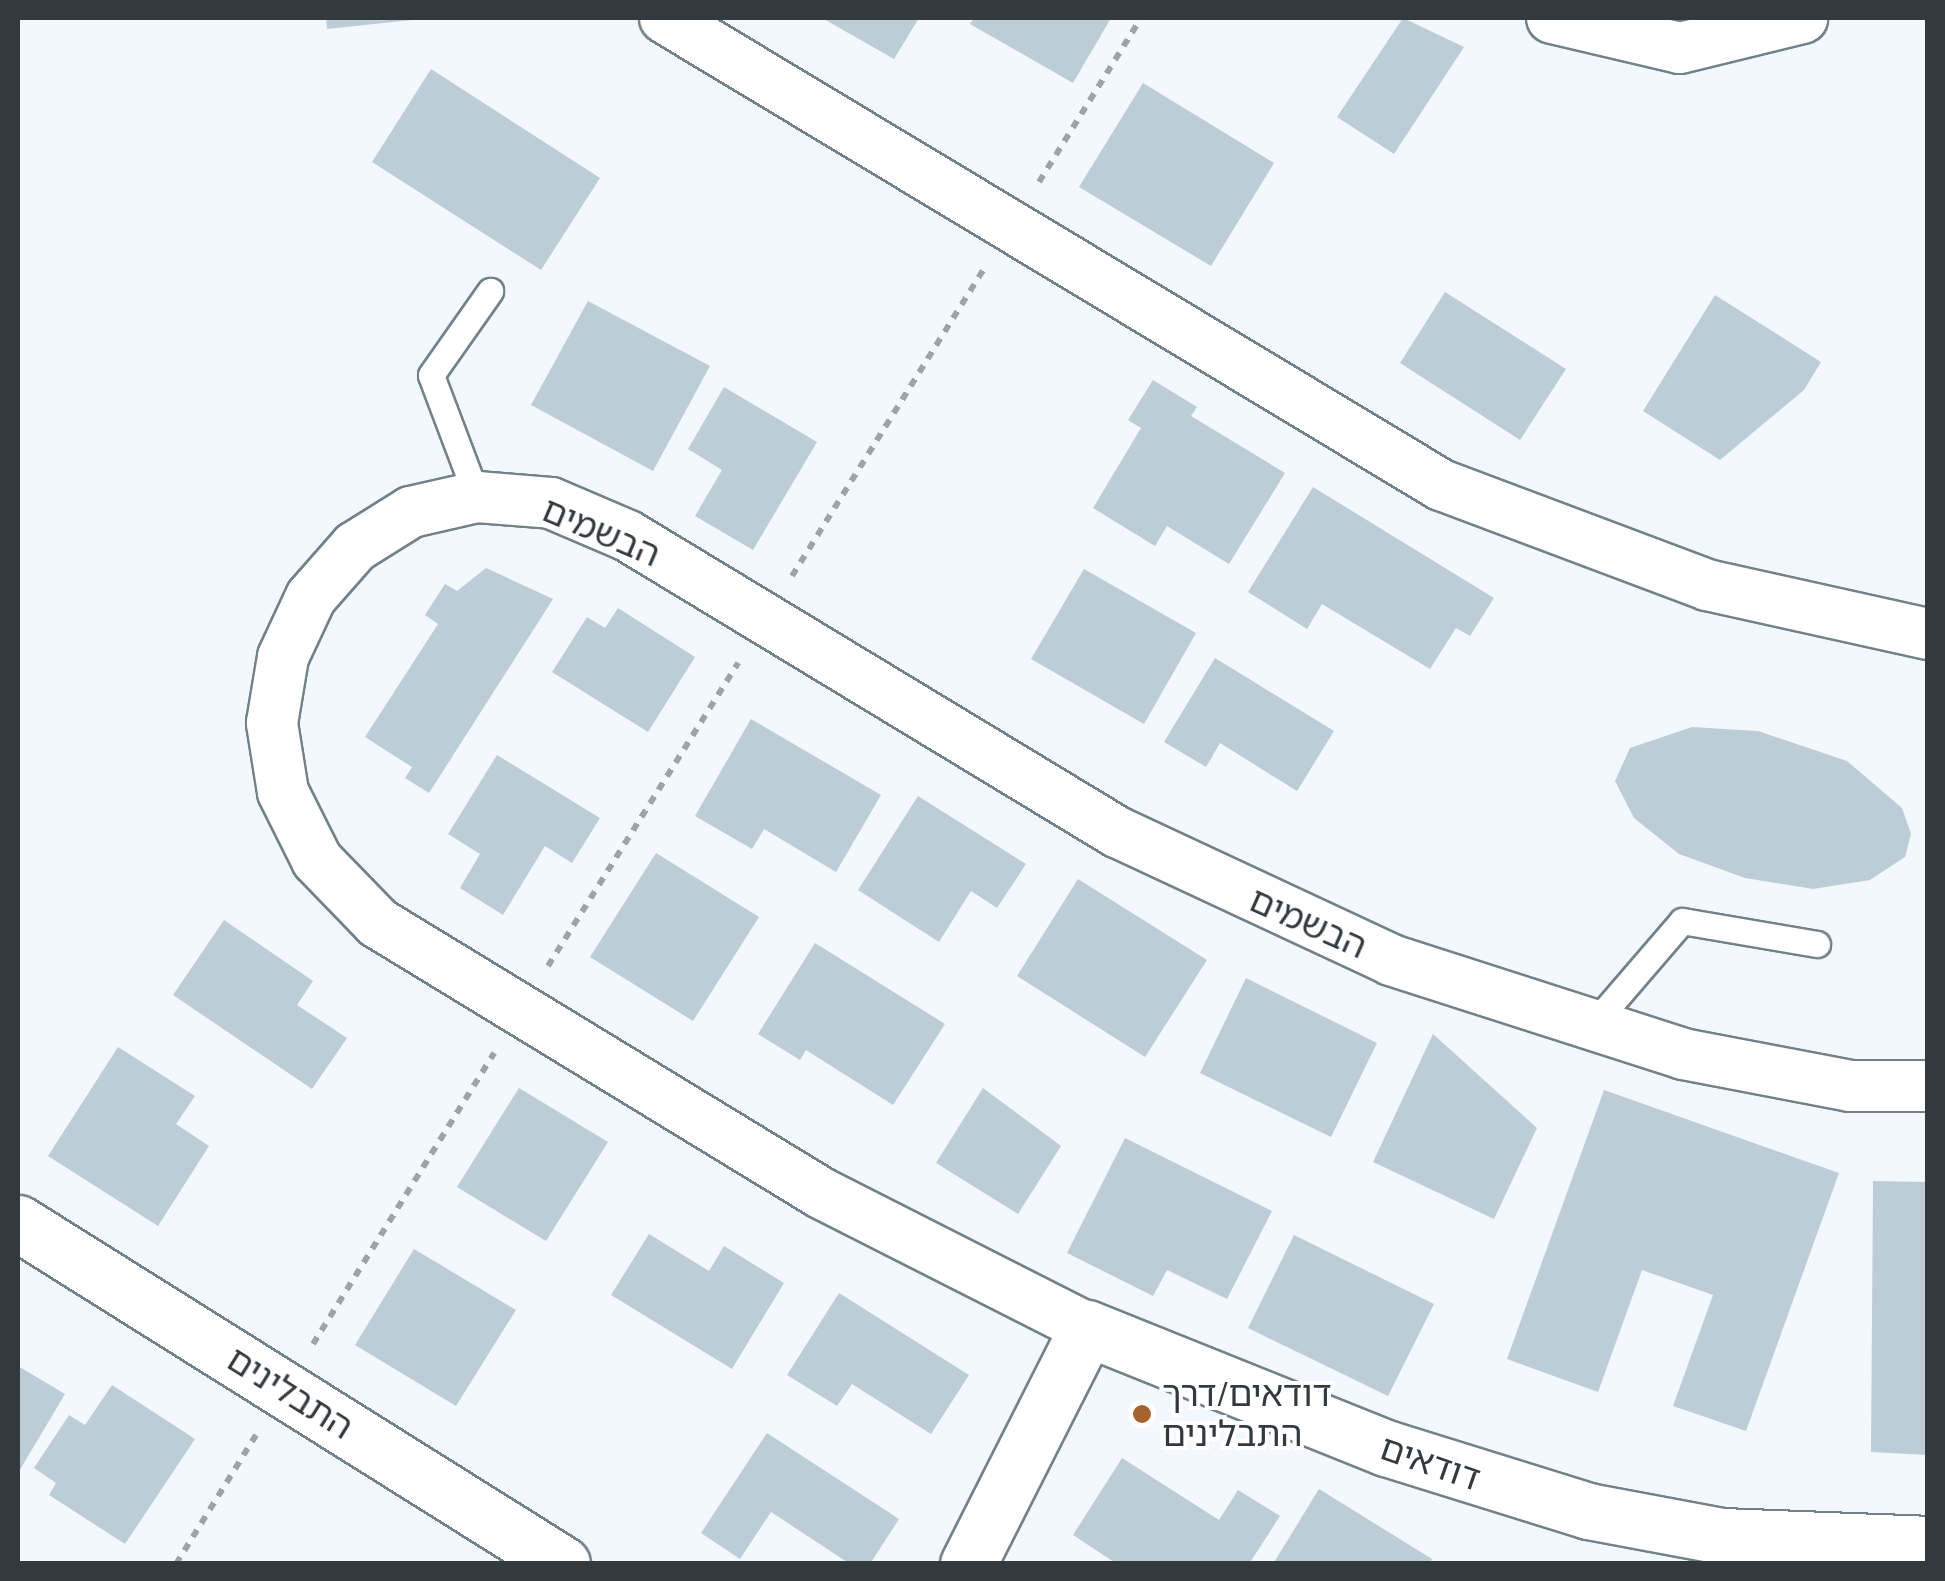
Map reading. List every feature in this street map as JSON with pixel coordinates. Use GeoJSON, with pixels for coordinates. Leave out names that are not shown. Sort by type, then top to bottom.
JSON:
{"type":"FeatureCollection","features":[{"type":"Feature","properties":{"kind":"street"},"geometry":{"type":"LineString","coordinates":[[665,18],[1412,470],[1488,506],[1743,596],[1928,634]]}},
{"type":"Feature","properties":{"kind":"street"},"geometry":{"type":"LineString","coordinates":[[1552,18],[1680,48],[1802,18]]}},
{"type":"Feature","properties":{"kind":"street","name":"הבשמים"},"geometry":{"type":"LineString","coordinates":[[1087,1328],[876,1224],[378,923],[318,860],[283,792],[272,723],[283,656],[311,598],[354,548],[411,512],[478,496],[551,503],[628,536],[1181,866],[1391,960],[1590,1028],[1850,1086],[1928,1086]]}},
{"type":"Feature","properties":{"kind":"street","name":"התבלינים"},"geometry":{"type":"LineString","coordinates":[[18,1223],[562,1564]]}},
{"type":"Feature","properties":{"kind":"street"},"geometry":{"type":"LineString","coordinates":[[968,1562],[1087,1328]]}},
{"type":"Feature","properties":{"kind":"street","name":"דודאים"},"geometry":{"type":"LineString","coordinates":[[1087,1328],[1386,1448],[1588,1511],[1722,1536],[1928,1544]]}},
{"type":"Feature","properties":{"kind":"lane"},"geometry":{"type":"LineString","coordinates":[[478,496],[430,374],[490,291]]}},
{"type":"Feature","properties":{"kind":"lane"},"geometry":{"type":"LineString","coordinates":[[1590,1028],[1682,921],[1817,944]]}},
{"type":"Feature","properties":{"kind":"path"},"geometry":{"type":"LineString","coordinates":[[176,1564],[1141,18]]}},
{"type":"Feature","properties":{"kind":"building"},"geometry":{"type":"Polygon","coordinates":[[[326,18],[412,18],[412,20],[327,29],[326,18]]]}},
{"type":"Feature","properties":{"kind":"building"},"geometry":{"type":"Polygon","coordinates":[[[822,18],[919,18],[894,59],[822,18]]]}},
{"type":"Feature","properties":{"kind":"building"},"geometry":{"type":"Polygon","coordinates":[[[974,18],[1111,18],[1073,83],[970,24],[974,18]]]}},
{"type":"Feature","properties":{"kind":"building"},"geometry":{"type":"Polygon","coordinates":[[[1403,18],[1464,47],[1394,154],[1337,117],[1403,18]]]}},
{"type":"Feature","properties":{"kind":"building"},"geometry":{"type":"Polygon","coordinates":[[[431,69],[600,178],[541,270],[372,162],[431,69]]]}},
{"type":"Feature","properties":{"kind":"building"},"geometry":{"type":"Polygon","coordinates":[[[1143,83],[1274,163],[1211,266],[1079,187],[1143,83]]]}},
{"type":"Feature","properties":{"kind":"building"},"geometry":{"type":"Polygon","coordinates":[[[1445,292],[1566,369],[1520,440],[1400,363],[1445,292]]]}},
{"type":"Feature","properties":{"kind":"building"},"geometry":{"type":"Polygon","coordinates":[[[1715,295],[1821,362],[1804,390],[1720,460],[1643,411],[1715,295]]]}},
{"type":"Feature","properties":{"kind":"building"},"geometry":{"type":"Polygon","coordinates":[[[588,301],[710,366],[653,471],[531,405],[588,301]]]}},
{"type":"Feature","properties":{"kind":"building"},"geometry":{"type":"Polygon","coordinates":[[[1153,380],[1197,407],[1191,416],[1285,473],[1229,564],[1167,526],[1155,546],[1093,508],[1141,428],[1128,420],[1153,380]]]}},
{"type":"Feature","properties":{"kind":"building"},"geometry":{"type":"Polygon","coordinates":[[[724,387],[817,442],[753,550],[695,516],[722,470],[688,449],[724,387]]]}},
{"type":"Feature","properties":{"kind":"building"},"geometry":{"type":"Polygon","coordinates":[[[1313,487],[1494,598],[1470,636],[1456,628],[1430,669],[1322,604],[1307,629],[1248,592],[1313,487]]]}},
{"type":"Feature","properties":{"kind":"building"},"geometry":{"type":"Polygon","coordinates":[[[486,568],[553,599],[429,793],[405,778],[412,767],[365,737],[438,624],[425,615],[445,584],[457,591],[486,568]]]}},
{"type":"Feature","properties":{"kind":"building"},"geometry":{"type":"Polygon","coordinates":[[[1084,569],[1196,633],[1144,724],[1031,659],[1084,569]]]}},
{"type":"Feature","properties":{"kind":"building"},"geometry":{"type":"Polygon","coordinates":[[[618,608],[695,657],[648,732],[552,672],[587,617],[605,628],[618,608]]]}},
{"type":"Feature","properties":{"kind":"building"},"geometry":{"type":"Polygon","coordinates":[[[1215,658],[1334,731],[1297,791],[1220,743],[1206,767],[1164,742],[1215,658]]]}},
{"type":"Feature","properties":{"kind":"building"},"geometry":{"type":"Polygon","coordinates":[[[751,719],[881,795],[836,872],[764,829],[752,849],[695,816],[751,719]]]}},
{"type":"Feature","properties":{"kind":"building"},"geometry":{"type":"Polygon","coordinates":[[[1692,727],[1758,731],[1847,761],[1902,808],[1911,834],[1905,857],[1870,880],[1813,889],[1745,878],[1679,854],[1634,818],[1615,781],[1630,748],[1692,727]]]}},
{"type":"Feature","properties":{"kind":"building"},"geometry":{"type":"Polygon","coordinates":[[[497,755],[600,818],[572,863],[545,846],[503,915],[460,888],[480,854],[448,834],[497,755]]]}},
{"type":"Feature","properties":{"kind":"building"},"geometry":{"type":"Polygon","coordinates":[[[918,796],[1026,864],[997,908],[971,891],[939,942],[858,890],[918,796]]]}},
{"type":"Feature","properties":{"kind":"building"},"geometry":{"type":"Polygon","coordinates":[[[656,853],[759,917],[693,1021],[590,957],[656,853]]]}},
{"type":"Feature","properties":{"kind":"building"},"geometry":{"type":"Polygon","coordinates":[[[1078,879],[1207,960],[1145,1057],[1017,976],[1078,879]]]}},
{"type":"Feature","properties":{"kind":"building"},"geometry":{"type":"Polygon","coordinates":[[[224,920],[313,981],[297,1005],[347,1038],[312,1089],[173,995],[224,920]]]}},
{"type":"Feature","properties":{"kind":"building"},"geometry":{"type":"Polygon","coordinates":[[[815,943],[945,1024],[893,1105],[806,1050],[800,1060],[758,1034],[815,943]]]}},
{"type":"Feature","properties":{"kind":"building"},"geometry":{"type":"Polygon","coordinates":[[[1246,978],[1377,1043],[1331,1137],[1200,1073],[1246,978]]]}},
{"type":"Feature","properties":{"kind":"building"},"geometry":{"type":"Polygon","coordinates":[[[1433,1034],[1537,1128],[1494,1219],[1373,1162],[1433,1034]]]}},
{"type":"Feature","properties":{"kind":"building"},"geometry":{"type":"Polygon","coordinates":[[[118,1047],[195,1096],[176,1124],[209,1146],[158,1226],[48,1156],[118,1047]]]}},
{"type":"Feature","properties":{"kind":"building"},"geometry":{"type":"Polygon","coordinates":[[[519,1088],[608,1142],[546,1241],[457,1187],[519,1088]]]}},
{"type":"Feature","properties":{"kind":"building"},"geometry":{"type":"Polygon","coordinates":[[[983,1088],[1061,1146],[1018,1214],[936,1163],[983,1088]]]}},
{"type":"Feature","properties":{"kind":"building"},"geometry":{"type":"Polygon","coordinates":[[[1604,1090],[1839,1173],[1746,1431],[1673,1406],[1713,1295],[1642,1270],[1598,1392],[1507,1359],[1604,1090]]]}},
{"type":"Feature","properties":{"kind":"building"},"geometry":{"type":"Polygon","coordinates":[[[1125,1138],[1272,1211],[1227,1299],[1167,1270],[1153,1296],[1067,1253],[1125,1138]]]}},
{"type":"Feature","properties":{"kind":"building"},"geometry":{"type":"Polygon","coordinates":[[[1873,1181],[1928,1182],[1928,1455],[1871,1452],[1873,1181]]]}},
{"type":"Feature","properties":{"kind":"building"},"geometry":{"type":"Polygon","coordinates":[[[649,1234],[709,1271],[724,1246],[784,1283],[732,1369],[611,1295],[649,1234]]]}},
{"type":"Feature","properties":{"kind":"building"},"geometry":{"type":"Polygon","coordinates":[[[1294,1235],[1434,1304],[1388,1396],[1248,1328],[1294,1235]]]}},
{"type":"Feature","properties":{"kind":"building"},"geometry":{"type":"Polygon","coordinates":[[[414,1249],[516,1310],[456,1406],[355,1345],[414,1249]]]}},
{"type":"Feature","properties":{"kind":"building"},"geometry":{"type":"Polygon","coordinates":[[[839,1293],[969,1375],[931,1434],[852,1384],[837,1406],[787,1375],[839,1293]]]}},
{"type":"Feature","properties":{"kind":"building"},"geometry":{"type":"Polygon","coordinates":[[[18,1366],[65,1394],[18,1473],[18,1366]]]}},
{"type":"Feature","properties":{"kind":"building"},"geometry":{"type":"Polygon","coordinates":[[[112,1385],[195,1439],[125,1544],[49,1495],[56,1483],[34,1468],[69,1415],[85,1425],[112,1385]]]}},
{"type":"Feature","properties":{"kind":"building"},"geometry":{"type":"Polygon","coordinates":[[[767,1433],[899,1519],[870,1564],[850,1564],[771,1512],[740,1559],[701,1533],[767,1433]]]}},
{"type":"Feature","properties":{"kind":"building"},"geometry":{"type":"Polygon","coordinates":[[[1122,1458],[1219,1520],[1238,1490],[1280,1516],[1249,1564],[1117,1564],[1073,1535],[1122,1458]]]}},
{"type":"Feature","properties":{"kind":"building"},"geometry":{"type":"Polygon","coordinates":[[[1319,1489],[1432,1559],[1430,1564],[1273,1564],[1319,1489]]]}},
{"type":"Feature","properties":{"kind":"place","name":"דודאים/דרך התבלינים"},"geometry":{"type":"Point","coordinates":[1142,1414]}}]}
